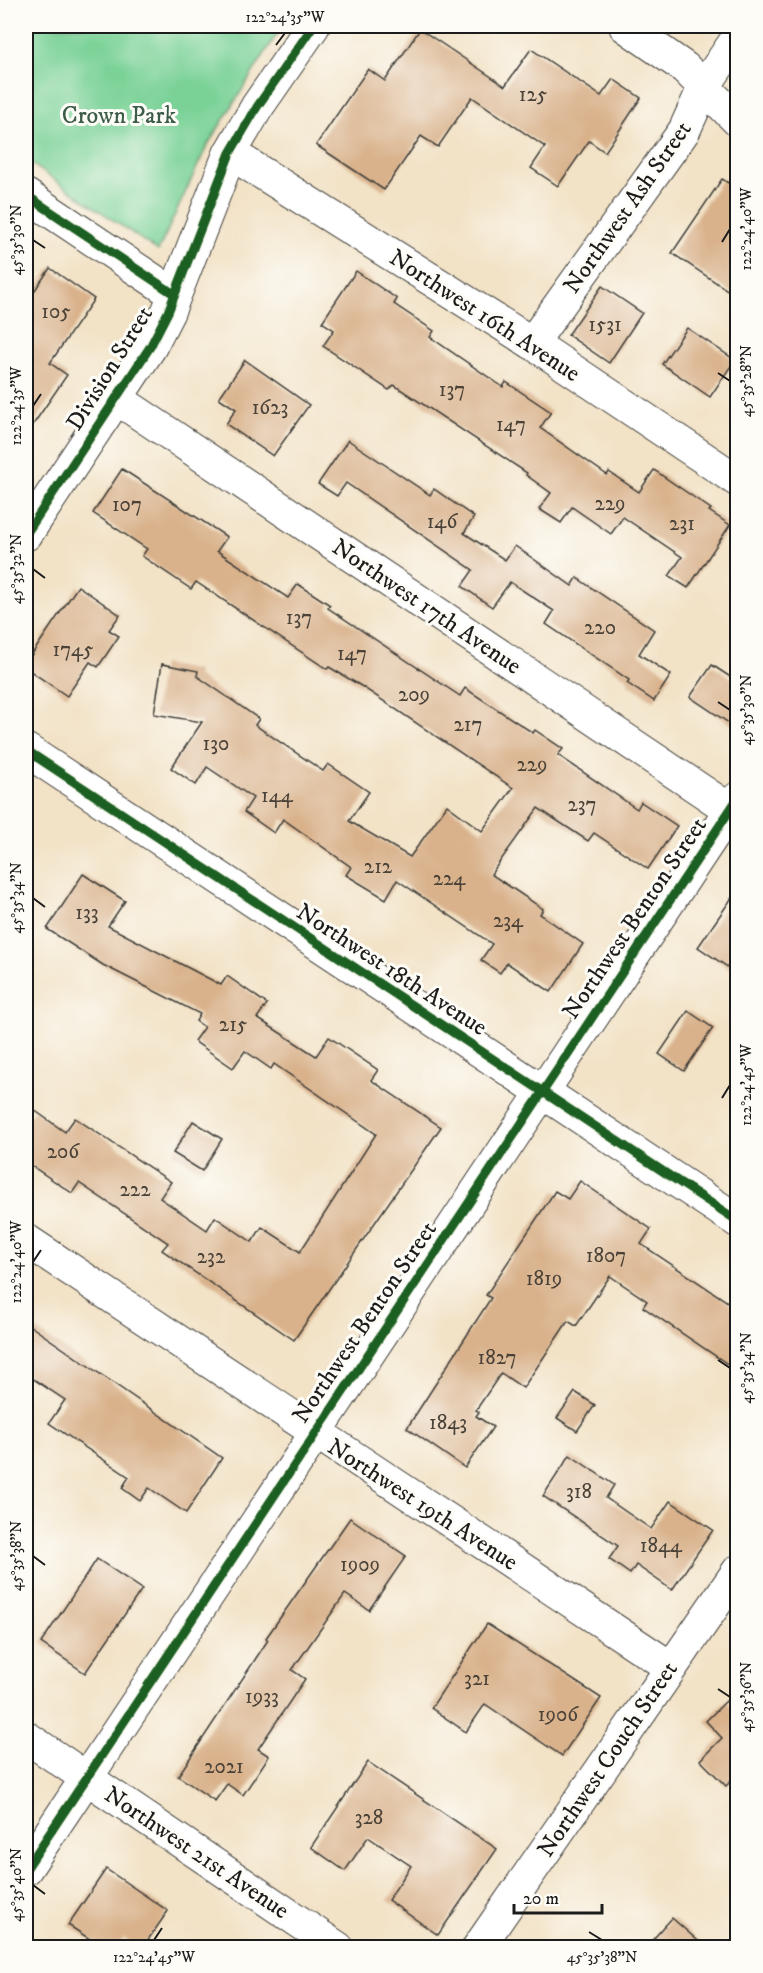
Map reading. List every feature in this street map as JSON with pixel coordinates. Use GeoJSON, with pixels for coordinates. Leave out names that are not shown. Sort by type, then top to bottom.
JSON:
{"type":"FeatureCollection","features":[{"type":"Feature","properties":{"kind":"street","name":"Division Street"},"geometry":{"type":"LineString","coordinates":[[26,534],[150,347],[174,294],[230,153],[256,107],[313,26]]}},
{"type":"Feature","properties":{"kind":"street"},"geometry":{"type":"LineString","coordinates":[[625,26],[685,68],[738,121]]}},
{"type":"Feature","properties":{"kind":"street","name":"Northwest Ash Street"},"geometry":{"type":"LineString","coordinates":[[532,343],[684,131],[704,87],[738,37]]}},
{"type":"Feature","properties":{"kind":"street","name":"Northwest 16th Avenue"},"geometry":{"type":"LineString","coordinates":[[230,153],[532,343],[738,481]]}},
{"type":"Feature","properties":{"kind":"street"},"geometry":{"type":"LineString","coordinates":[[26,195],[174,294]]}},
{"type":"Feature","properties":{"kind":"street","name":"Northwest 17th Avenue"},"geometry":{"type":"LineString","coordinates":[[116,398],[735,808]]}},
{"type":"Feature","properties":{"kind":"street","name":"Northwest 18th Avenue"},"geometry":{"type":"LineString","coordinates":[[26,750],[738,1221]]}},
{"type":"Feature","properties":{"kind":"street","name":"Northwest Benton Street"},"geometry":{"type":"LineString","coordinates":[[26,1869],[314,1432],[735,808]]}},
{"type":"Feature","properties":{"kind":"street","name":"Northwest 19th Avenue"},"geometry":{"type":"LineString","coordinates":[[26,1240],[670,1667]]}},
{"type":"Feature","properties":{"kind":"street","name":"Northwest Couch Street"},"geometry":{"type":"LineString","coordinates":[[478,1947],[738,1571]]}},
{"type":"Feature","properties":{"kind":"street","name":"Northwest 21st Avenue"},"geometry":{"type":"LineString","coordinates":[[26,1737],[338,1947]]}},
{"type":"Feature","properties":{"kind":"green space","name":"Crown Park"},"geometry":{"type":"Polygon","coordinates":[[[26,26],[282,26],[207,146],[158,251],[26,160],[26,26]]]}},
{"type":"Feature","properties":{"kind":"building"},"geometry":{"type":"Polygon","coordinates":[[[420,29],[505,86],[531,49],[601,96],[613,79],[641,98],[605,152],[589,141],[558,186],[531,168],[545,147],[472,97],[438,147],[421,136],[384,190],[316,145],[368,69],[385,81],[420,29]]]}},
{"type":"Feature","properties":{"kind":"building"},"geometry":{"type":"Polygon","coordinates":[[[722,179],[738,189],[738,297],[672,253],[722,179]]]}},
{"type":"Feature","properties":{"kind":"building"},"geometry":{"type":"Polygon","coordinates":[[[50,268],[94,299],[50,363],[67,375],[26,435],[26,303],[50,268]]]}},
{"type":"Feature","properties":{"kind":"building"},"geometry":{"type":"Polygon","coordinates":[[[356,271],[397,299],[394,304],[434,331],[430,337],[503,387],[506,382],[551,412],[540,428],[607,475],[609,472],[639,492],[654,470],[711,509],[709,511],[730,525],[688,588],[669,576],[682,557],[623,517],[611,534],[572,507],[561,523],[539,509],[551,493],[526,475],[527,473],[394,385],[389,390],[323,346],[334,330],[322,322],[356,271]]]}},
{"type":"Feature","properties":{"kind":"building"},"geometry":{"type":"Polygon","coordinates":[[[602,286],[642,313],[609,363],[568,335],[602,286]]]}},
{"type":"Feature","properties":{"kind":"building"},"geometry":{"type":"Polygon","coordinates":[[[687,328],[735,360],[710,397],[662,364],[687,328]]]}},
{"type":"Feature","properties":{"kind":"building"},"geometry":{"type":"Polygon","coordinates":[[[245,360],[309,405],[273,456],[226,424],[236,409],[219,398],[245,360]]]}},
{"type":"Feature","properties":{"kind":"building"},"geometry":{"type":"Polygon","coordinates":[[[348,440],[430,495],[434,489],[474,517],[464,533],[505,560],[515,546],[572,586],[577,578],[654,630],[639,654],[671,675],[654,701],[627,683],[629,680],[546,624],[554,611],[510,582],[492,607],[462,586],[473,570],[346,483],[337,496],[318,484],[348,440]]]}},
{"type":"Feature","properties":{"kind":"building"},"geometry":{"type":"Polygon","coordinates":[[[122,469],[227,537],[217,551],[288,598],[298,584],[330,605],[328,608],[460,696],[465,688],[533,733],[535,730],[563,749],[558,755],[637,809],[641,802],[677,826],[648,869],[594,833],[588,841],[538,808],[491,874],[543,909],[540,914],[583,944],[551,992],[507,963],[500,973],[481,960],[492,944],[397,880],[386,899],[346,875],[351,867],[283,819],[274,833],[244,812],[253,798],[207,767],[196,785],[171,768],[202,722],[154,714],[162,664],[198,671],[197,676],[259,719],[255,725],[323,771],[328,764],[369,792],[349,821],[410,857],[447,805],[482,831],[513,788],[361,686],[329,667],[327,669],[196,582],[191,589],[142,556],[147,549],[93,513],[122,469]]]}},
{"type":"Feature","properties":{"kind":"building"},"geometry":{"type":"Polygon","coordinates":[[[78,586],[120,615],[109,630],[119,636],[98,667],[90,662],[67,696],[26,668],[26,663],[78,586]]]}},
{"type":"Feature","properties":{"kind":"building"},"geometry":{"type":"Polygon","coordinates":[[[712,665],[738,682],[738,729],[690,697],[712,665]]]}},
{"type":"Feature","properties":{"kind":"building"},"geometry":{"type":"Polygon","coordinates":[[[83,874],[125,901],[108,926],[221,985],[227,976],[267,1004],[257,1018],[316,1056],[329,1037],[378,1070],[371,1080],[441,1127],[294,1340],[162,1250],[168,1243],[79,1183],[72,1193],[26,1162],[26,1123],[34,1110],[65,1132],[75,1118],[171,1182],[160,1198],[207,1230],[215,1217],[252,1242],[262,1227],[300,1252],[376,1134],[274,1064],[271,1069],[245,1051],[233,1068],[194,1041],[204,1027],[196,1021],[200,1014],[103,965],[47,929],[83,874]]]}},
{"type":"Feature","properties":{"kind":"building"},"geometry":{"type":"Polygon","coordinates":[[[738,889],[738,974],[698,947],[738,889]]]}},
{"type":"Feature","properties":{"kind":"building"},"geometry":{"type":"Polygon","coordinates":[[[688,1011],[713,1028],[684,1071],[659,1054],[688,1011]]]}},
{"type":"Feature","properties":{"kind":"building"},"geometry":{"type":"Polygon","coordinates":[[[193,1121],[222,1139],[202,1171],[173,1153],[193,1121]]]}},
{"type":"Feature","properties":{"kind":"building"},"geometry":{"type":"Polygon","coordinates":[[[580,1181],[651,1229],[641,1244],[738,1309],[738,1371],[643,1307],[647,1301],[610,1276],[576,1326],[568,1321],[523,1388],[501,1373],[476,1410],[479,1412],[476,1416],[493,1427],[465,1468],[407,1428],[491,1298],[486,1295],[555,1191],[568,1199],[580,1181]]]}},
{"type":"Feature","properties":{"kind":"building"},"geometry":{"type":"Polygon","coordinates":[[[26,1323],[222,1458],[186,1513],[149,1488],[140,1501],[122,1488],[129,1477],[49,1423],[65,1400],[26,1374],[26,1323]]]}},
{"type":"Feature","properties":{"kind":"building"},"geometry":{"type":"Polygon","coordinates":[[[575,1392],[595,1405],[577,1431],[557,1418],[575,1392]]]}},
{"type":"Feature","properties":{"kind":"building"},"geometry":{"type":"Polygon","coordinates":[[[570,1455],[614,1485],[606,1498],[651,1529],[670,1501],[713,1530],[672,1590],[636,1565],[630,1574],[609,1559],[618,1546],[543,1496],[570,1455]]]}},
{"type":"Feature","properties":{"kind":"building"},"geometry":{"type":"Polygon","coordinates":[[[350,1518],[406,1556],[369,1610],[345,1594],[292,1670],[305,1679],[258,1749],[269,1756],[243,1795],[227,1784],[215,1801],[178,1776],[268,1640],[266,1638],[350,1518]]]}},
{"type":"Feature","properties":{"kind":"building"},"geometry":{"type":"Polygon","coordinates":[[[97,1559],[142,1589],[85,1673],[41,1643],[97,1559]]]}},
{"type":"Feature","properties":{"kind":"building"},"geometry":{"type":"Polygon","coordinates":[[[487,1624],[601,1698],[562,1756],[485,1704],[466,1732],[431,1708],[487,1624]]]}},
{"type":"Feature","properties":{"kind":"building"},"geometry":{"type":"Polygon","coordinates":[[[726,1701],[738,1713],[738,1774],[726,1786],[700,1760],[722,1738],[706,1721],[726,1701]]]}},
{"type":"Feature","properties":{"kind":"building"},"geometry":{"type":"Polygon","coordinates":[[[368,1762],[497,1849],[438,1935],[388,1900],[411,1866],[368,1837],[345,1871],[311,1847],[368,1762]]]}},
{"type":"Feature","properties":{"kind":"building"},"geometry":{"type":"Polygon","coordinates":[[[106,1869],[168,1911],[143,1947],[138,1947],[124,1938],[117,1947],[102,1947],[68,1925],[106,1869]]]}},
{"type":"Feature","properties":{"kind":"building"},"geometry":{"type":"Polygon","coordinates":[[[672,1918],[705,1947],[646,1947],[672,1918]]]}},
{"type":"Feature","properties":{"kind":"cycle path"},"geometry":{"type":"LineString","coordinates":[[26,534],[150,347],[168,312],[230,153],[257,107],[313,26]]}},
{"type":"Feature","properties":{"kind":"cycle path"},"geometry":{"type":"LineString","coordinates":[[26,195],[174,294]]}},
{"type":"Feature","properties":{"kind":"cycle path"},"geometry":{"type":"LineString","coordinates":[[26,750],[738,1221]]}},
{"type":"Feature","properties":{"kind":"cycle path"},"geometry":{"type":"LineString","coordinates":[[26,1869],[738,798]]}}]}
